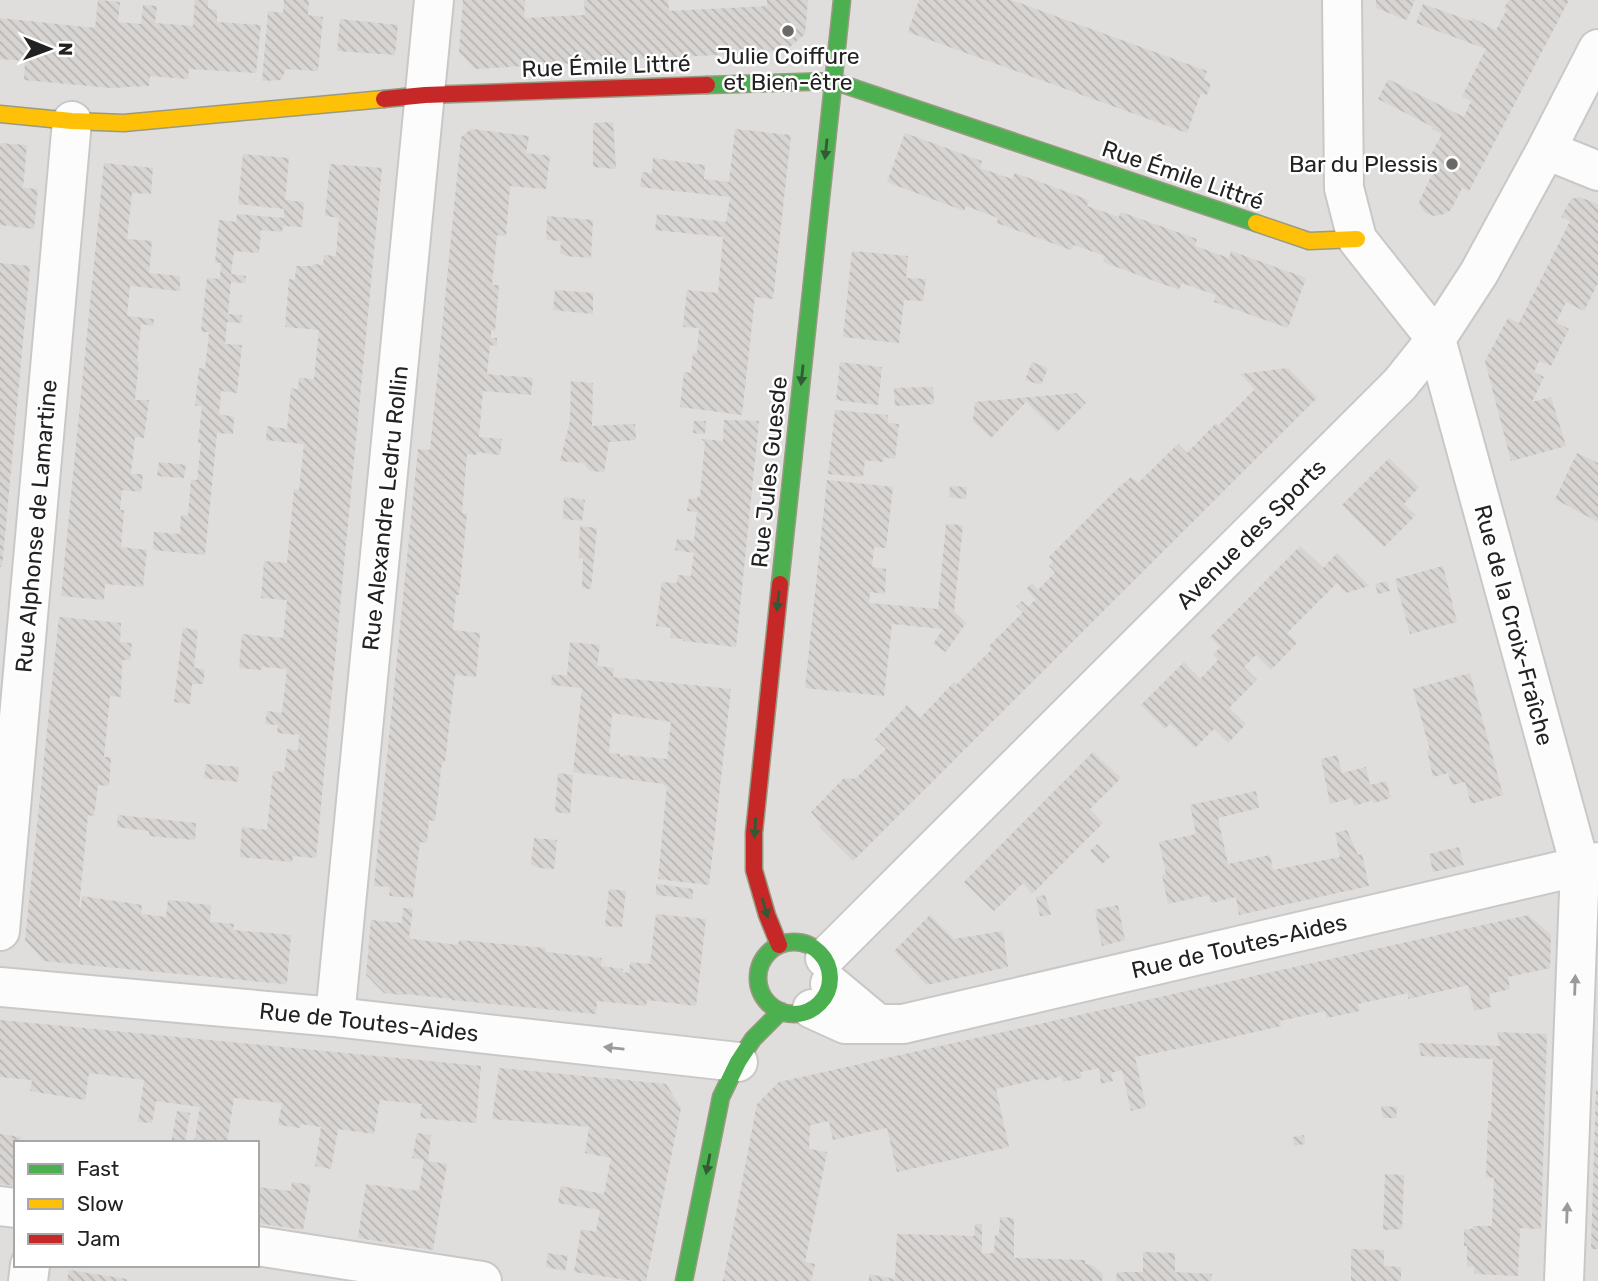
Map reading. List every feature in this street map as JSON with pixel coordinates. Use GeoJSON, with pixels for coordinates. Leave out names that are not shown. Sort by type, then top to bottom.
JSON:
{"type":"FeatureCollection","features":[{"type":"Feature","properties":{"kind":"street","name":"Rue Alexandre Ledru Rollin"},"geometry":{"type":"LineString","coordinates":[[335,1017],[434,0]]}},
{"type":"Feature","properties":{"kind":"street","name":"Rue Jules Guesde"},"geometry":{"type":"LineString","coordinates":[[779,945],[754,870],[754,833],[842,0]]}},
{"type":"Feature","properties":{"kind":"street","name":"Rue de la Croix-Fraîche"},"geometry":{"type":"LineString","coordinates":[[1342,0],[1344,188],[1357,239],[1436,339],[1589,864],[1564,1281]]}},
{"type":"Feature","properties":{"kind":"street","name":"Avenue des Sports"},"geometry":{"type":"LineString","coordinates":[[812,991],[1400,384],[1436,339],[1479,273],[1598,49]]}},
{"type":"Feature","properties":{"kind":"street","name":"Rue Émile Littré"},"geometry":{"type":"LineString","coordinates":[[0,114],[124,123],[425,95],[833,81],[1309,241],[1357,239]]}},
{"type":"Feature","properties":{"kind":"street","name":"Rue Alphonse de Lamartine"},"geometry":{"type":"LineString","coordinates":[[0,931],[72,121]]}},
{"type":"Feature","properties":{"kind":"street"},"geometry":{"type":"LineString","coordinates":[[1546,150],[1598,171]]}},
{"type":"Feature","properties":{"kind":"street","name":"Rue de Toutes-Aides"},"geometry":{"type":"LineString","coordinates":[[812,991],[845,1024],[903,1024],[1589,864]]}},
{"type":"Feature","properties":{"kind":"street"},"geometry":{"type":"LineString","coordinates":[[787,942],[812,946],[812,991],[771,1005],[763,996],[759,985],[758,973],[762,961],[769,952],[787,942]]}},
{"type":"Feature","properties":{"kind":"street","name":"Rue de Toutes-Aides"},"geometry":{"type":"LineString","coordinates":[[0,987],[335,1017],[738,1062]]}},
{"type":"Feature","properties":{"kind":"street"},"geometry":{"type":"LineString","coordinates":[[684,1281],[721,1097],[753,1039],[812,991]]}},
{"type":"Feature","properties":{"kind":"street"},"geometry":{"type":"LineString","coordinates":[[259,1246],[482,1281]]}},
{"type":"Feature","properties":{"kind":"shaded area"},"geometry":{"type":"Polygon","coordinates":[[[0,0],[1598,0],[1598,1281],[0,1281],[0,0]]]}},
{"type":"Feature","properties":{"kind":"building"},"geometry":{"type":"Polygon","coordinates":[[[98,0],[120,2],[118,22],[141,24],[143,5],[157,6],[155,23],[193,26],[195,0],[208,0],[208,8],[217,10],[217,22],[261,25],[256,73],[189,69],[188,79],[150,76],[149,86],[111,88],[24,80],[25,61],[0,59],[0,18],[95,28],[98,0]]]}},
{"type":"Feature","properties":{"kind":"building"},"geometry":{"type":"Polygon","coordinates":[[[284,0],[309,0],[308,15],[323,17],[318,71],[286,69],[281,80],[262,81],[268,11],[283,13],[284,0]]]}},
{"type":"Feature","properties":{"kind":"building"},"geometry":{"type":"Polygon","coordinates":[[[463,0],[525,0],[524,18],[585,15],[584,0],[668,0],[669,11],[767,6],[767,0],[808,0],[805,34],[785,51],[475,69],[459,52],[463,0]]]}},
{"type":"Feature","properties":{"kind":"building"},"geometry":{"type":"Polygon","coordinates":[[[919,0],[1011,0],[1207,71],[1204,80],[1211,83],[1207,95],[1201,93],[1187,133],[908,32],[919,0]]]}},
{"type":"Feature","properties":{"kind":"building"},"geometry":{"type":"Polygon","coordinates":[[[1376,0],[1415,0],[1407,20],[1376,8],[1376,0]]]}},
{"type":"Feature","properties":{"kind":"building"},"geometry":{"type":"Polygon","coordinates":[[[1509,0],[1569,0],[1469,191],[1462,188],[1451,210],[1434,216],[1424,212],[1419,202],[1432,174],[1423,169],[1442,134],[1378,99],[1388,79],[1464,117],[1471,101],[1462,96],[1486,49],[1416,23],[1423,4],[1471,21],[1473,18],[1496,30],[1509,0]]]}},
{"type":"Feature","properties":{"kind":"building"},"geometry":{"type":"Polygon","coordinates":[[[340,19],[398,25],[395,55],[337,51],[340,19]]]}},
{"type":"Feature","properties":{"kind":"building"},"geometry":{"type":"Polygon","coordinates":[[[613,122],[616,169],[593,167],[593,123],[613,122]]]}},
{"type":"Feature","properties":{"kind":"building"},"geometry":{"type":"Polygon","coordinates":[[[472,129],[529,136],[526,153],[550,156],[546,189],[510,186],[506,236],[497,235],[492,285],[499,285],[495,331],[491,330],[491,338],[497,338],[497,346],[490,345],[487,374],[533,378],[531,395],[483,391],[479,437],[502,439],[500,455],[477,452],[476,455],[467,454],[462,513],[467,514],[453,630],[480,633],[476,677],[455,675],[435,821],[429,820],[427,843],[420,842],[413,898],[389,896],[390,887],[374,886],[418,449],[430,450],[461,137],[472,129]]]}},
{"type":"Feature","properties":{"kind":"building"},"geometry":{"type":"Polygon","coordinates":[[[735,129],[791,135],[773,299],[755,297],[742,415],[680,407],[684,372],[691,373],[693,353],[697,353],[699,328],[683,327],[687,290],[718,293],[723,237],[655,230],[657,214],[726,222],[730,197],[640,187],[642,172],[652,173],[653,158],[705,165],[704,179],[729,182],[735,129]]]}},
{"type":"Feature","properties":{"kind":"building"},"geometry":{"type":"Polygon","coordinates":[[[905,133],[982,161],[980,168],[1012,179],[1015,173],[1089,200],[1087,206],[1119,217],[1121,212],[1197,239],[1195,246],[1229,258],[1231,251],[1306,278],[1288,328],[1214,302],[1216,295],[1182,283],[1179,290],[1103,262],[1105,256],[1074,245],[1071,250],[997,223],[998,218],[966,206],[964,211],[887,182],[905,133]]]}},
{"type":"Feature","properties":{"kind":"building"},"geometry":{"type":"Polygon","coordinates":[[[0,143],[27,145],[23,188],[38,189],[34,229],[0,225],[0,143]]]}},
{"type":"Feature","properties":{"kind":"building"},"geometry":{"type":"Polygon","coordinates":[[[243,154],[289,158],[285,200],[304,202],[302,227],[283,226],[282,232],[261,230],[259,253],[234,251],[231,274],[246,276],[245,283],[231,282],[228,314],[242,315],[242,323],[227,322],[225,344],[242,345],[237,393],[221,391],[219,414],[234,417],[233,434],[217,433],[205,555],[153,550],[154,532],[180,534],[181,515],[188,516],[191,480],[197,480],[202,406],[195,406],[199,368],[205,369],[209,332],[201,330],[207,278],[220,279],[221,263],[215,263],[219,220],[236,222],[237,214],[284,218],[284,209],[238,204],[243,154]]]}},
{"type":"Feature","properties":{"kind":"building"},"geometry":{"type":"Polygon","coordinates":[[[104,163],[153,168],[151,194],[132,193],[127,239],[152,241],[149,273],[180,276],[180,291],[130,286],[127,316],[154,319],[153,326],[141,324],[135,400],[149,400],[144,438],[135,437],[131,474],[143,474],[141,492],[122,490],[120,510],[124,510],[121,547],[147,550],[143,587],[105,584],[104,600],[61,596],[104,163]]]}},
{"type":"Feature","properties":{"kind":"building"},"geometry":{"type":"Polygon","coordinates":[[[330,164],[382,168],[316,858],[293,856],[292,862],[240,857],[242,827],[267,830],[273,771],[284,772],[287,749],[298,751],[299,735],[277,733],[278,725],[265,724],[267,711],[282,713],[287,669],[239,668],[242,634],[283,638],[287,600],[261,598],[264,561],[287,563],[294,489],[299,490],[304,444],[266,440],[267,426],[287,429],[291,388],[298,390],[299,378],[314,379],[319,330],[285,327],[289,279],[295,280],[296,266],[323,265],[324,255],[336,256],[339,218],[325,216],[330,164]]]}},
{"type":"Feature","properties":{"kind":"building"},"geometry":{"type":"Polygon","coordinates":[[[1579,197],[1598,204],[1598,283],[1584,311],[1566,302],[1556,322],[1569,329],[1551,366],[1539,361],[1534,372],[1544,377],[1532,402],[1551,397],[1566,446],[1511,461],[1485,361],[1508,318],[1519,323],[1570,221],[1561,217],[1571,199],[1579,197]]]}},
{"type":"Feature","properties":{"kind":"building"},"geometry":{"type":"Polygon","coordinates":[[[547,216],[593,220],[591,258],[560,254],[561,241],[546,240],[547,216]]]}},
{"type":"Feature","properties":{"kind":"building"},"geometry":{"type":"Polygon","coordinates":[[[852,251],[908,256],[906,278],[926,279],[923,301],[904,300],[899,343],[843,337],[852,251]]]}},
{"type":"Feature","properties":{"kind":"building"},"geometry":{"type":"Polygon","coordinates":[[[0,263],[30,266],[2,567],[0,567],[0,263]]]}},
{"type":"Feature","properties":{"kind":"building"},"geometry":{"type":"Polygon","coordinates":[[[555,290],[593,293],[593,314],[553,310],[555,290]]]}},
{"type":"Feature","properties":{"kind":"building"},"geometry":{"type":"Polygon","coordinates":[[[840,362],[882,367],[878,405],[836,400],[840,362]]]}},
{"type":"Feature","properties":{"kind":"building"},"geometry":{"type":"Polygon","coordinates":[[[1032,362],[1048,368],[1041,385],[1025,380],[1032,362]]]}},
{"type":"Feature","properties":{"kind":"building"},"geometry":{"type":"Polygon","coordinates":[[[1288,368],[1317,398],[853,861],[819,827],[821,824],[811,812],[844,778],[855,779],[886,749],[875,739],[907,705],[920,718],[954,682],[956,685],[992,649],[989,646],[1023,612],[1016,606],[1022,601],[1028,607],[1036,599],[1026,589],[1032,583],[1038,590],[1055,572],[1049,566],[1053,562],[1049,557],[1116,490],[1131,477],[1138,483],[1178,444],[1187,453],[1255,389],[1240,374],[1288,368]]]}},
{"type":"Feature","properties":{"kind":"building"},"geometry":{"type":"Polygon","coordinates":[[[571,381],[593,383],[592,426],[635,424],[636,440],[609,442],[604,472],[590,471],[584,463],[560,461],[570,421],[571,381]]]}},
{"type":"Feature","properties":{"kind":"building"},"geometry":{"type":"Polygon","coordinates":[[[933,387],[934,404],[895,406],[894,388],[933,387]]]}},
{"type":"Feature","properties":{"kind":"building"},"geometry":{"type":"Polygon","coordinates":[[[1076,393],[1086,403],[1057,432],[1026,402],[991,438],[973,421],[975,402],[1076,393]]]}},
{"type":"Feature","properties":{"kind":"building"},"geometry":{"type":"Polygon","coordinates":[[[835,410],[888,415],[888,423],[899,424],[895,459],[884,457],[883,462],[865,460],[863,477],[828,474],[835,410]]]}},
{"type":"Feature","properties":{"kind":"building"},"geometry":{"type":"Polygon","coordinates":[[[724,420],[759,421],[736,647],[670,638],[671,628],[656,626],[662,582],[677,583],[678,575],[691,576],[694,553],[675,550],[677,539],[694,541],[697,512],[687,511],[689,498],[697,499],[700,496],[705,442],[701,439],[723,441],[724,420]]]}},
{"type":"Feature","properties":{"kind":"building"},"geometry":{"type":"Polygon","coordinates":[[[694,421],[706,421],[705,434],[693,433],[694,421]]]}},
{"type":"Feature","properties":{"kind":"building"},"geometry":{"type":"Polygon","coordinates":[[[1577,453],[1598,463],[1598,522],[1555,499],[1577,453]]]}},
{"type":"Feature","properties":{"kind":"building"},"geometry":{"type":"Polygon","coordinates":[[[1389,458],[1419,487],[1404,504],[1416,515],[1384,547],[1342,505],[1389,458]]]}},
{"type":"Feature","properties":{"kind":"building"},"geometry":{"type":"Polygon","coordinates":[[[159,462],[186,465],[184,478],[157,476],[159,462]]]}},
{"type":"Feature","properties":{"kind":"building"},"geometry":{"type":"Polygon","coordinates":[[[827,480],[893,487],[886,548],[874,547],[872,567],[886,569],[885,594],[870,592],[869,603],[938,609],[946,524],[963,525],[954,611],[966,623],[946,652],[933,644],[943,629],[892,624],[884,696],[805,688],[827,480]]]}},
{"type":"Feature","properties":{"kind":"building"},"geometry":{"type":"Polygon","coordinates":[[[950,486],[967,487],[966,499],[949,497],[950,486]]]}},
{"type":"Feature","properties":{"kind":"building"},"geometry":{"type":"Polygon","coordinates":[[[564,497],[585,500],[582,521],[563,519],[564,497]]]}},
{"type":"Feature","properties":{"kind":"building"},"geometry":{"type":"Polygon","coordinates":[[[580,526],[597,528],[591,589],[582,588],[580,526]]]}},
{"type":"Feature","properties":{"kind":"building"},"geometry":{"type":"Polygon","coordinates":[[[1300,546],[1323,568],[1337,553],[1369,586],[1346,593],[1337,583],[1287,633],[1297,643],[1271,670],[1256,655],[1244,667],[1257,680],[1229,708],[1246,724],[1228,743],[1214,729],[1195,748],[1170,723],[1165,729],[1141,705],[1184,662],[1200,679],[1218,660],[1213,654],[1221,647],[1210,637],[1300,546]]]}},
{"type":"Feature","properties":{"kind":"building"},"geometry":{"type":"Polygon","coordinates":[[[1443,566],[1457,622],[1410,634],[1395,579],[1443,566]]]}},
{"type":"Feature","properties":{"kind":"building"},"geometry":{"type":"Polygon","coordinates":[[[1387,581],[1390,591],[1378,594],[1375,584],[1387,581]]]}},
{"type":"Feature","properties":{"kind":"building"},"geometry":{"type":"Polygon","coordinates":[[[59,617],[121,623],[120,642],[132,643],[130,660],[122,660],[121,697],[110,696],[104,757],[111,757],[109,786],[98,785],[94,816],[88,815],[79,907],[81,908],[82,896],[142,905],[141,914],[166,917],[168,900],[211,905],[210,922],[234,924],[233,930],[291,935],[287,983],[44,961],[25,940],[59,617]]]}},
{"type":"Feature","properties":{"kind":"building"},"geometry":{"type":"Polygon","coordinates":[[[183,628],[198,630],[194,668],[205,669],[203,684],[192,684],[190,704],[174,702],[183,628]]]}},
{"type":"Feature","properties":{"kind":"building"},"geometry":{"type":"Polygon","coordinates":[[[570,642],[600,645],[597,666],[614,668],[613,677],[731,689],[709,885],[658,879],[667,786],[573,772],[582,688],[551,685],[552,674],[567,676],[570,642]],[[612,713],[609,753],[620,754],[620,757],[624,755],[667,759],[671,722],[612,713]]]}},
{"type":"Feature","properties":{"kind":"building"},"geometry":{"type":"Polygon","coordinates":[[[1470,673],[1503,795],[1471,804],[1465,782],[1452,785],[1448,773],[1433,777],[1427,750],[1430,750],[1413,689],[1470,673]]]}},
{"type":"Feature","properties":{"kind":"building"},"geometry":{"type":"Polygon","coordinates":[[[1093,752],[1121,778],[1090,809],[1103,823],[1032,894],[1023,883],[994,911],[964,882],[1093,752]]]}},
{"type":"Feature","properties":{"kind":"building"},"geometry":{"type":"Polygon","coordinates":[[[1337,755],[1342,773],[1366,767],[1370,785],[1386,781],[1391,798],[1354,806],[1352,798],[1330,804],[1321,759],[1337,755]]]}},
{"type":"Feature","properties":{"kind":"building"},"geometry":{"type":"Polygon","coordinates":[[[206,764],[239,767],[238,782],[204,778],[206,764]]]}},
{"type":"Feature","properties":{"kind":"building"},"geometry":{"type":"Polygon","coordinates":[[[558,773],[573,775],[570,814],[555,812],[558,773]]]}},
{"type":"Feature","properties":{"kind":"building"},"geometry":{"type":"Polygon","coordinates":[[[1256,791],[1259,808],[1218,818],[1228,864],[1270,855],[1273,870],[1340,857],[1335,833],[1347,830],[1358,855],[1362,854],[1369,886],[1239,915],[1236,897],[1211,903],[1209,895],[1168,904],[1162,875],[1166,874],[1159,842],[1196,834],[1190,805],[1256,791]]]}},
{"type":"Feature","properties":{"kind":"building"},"geometry":{"type":"Polygon","coordinates":[[[118,815],[196,823],[195,840],[149,836],[149,831],[117,827],[118,815]]]}},
{"type":"Feature","properties":{"kind":"building"},"geometry":{"type":"Polygon","coordinates":[[[534,838],[557,840],[554,869],[539,868],[531,864],[534,838]]]}},
{"type":"Feature","properties":{"kind":"building"},"geometry":{"type":"Polygon","coordinates":[[[1097,844],[1110,857],[1102,864],[1090,851],[1097,844]]]}},
{"type":"Feature","properties":{"kind":"building"},"geometry":{"type":"Polygon","coordinates":[[[1459,847],[1464,865],[1433,872],[1429,854],[1459,847]]]}},
{"type":"Feature","properties":{"kind":"building"},"geometry":{"type":"Polygon","coordinates":[[[656,884],[693,889],[693,899],[656,895],[656,884]]]}},
{"type":"Feature","properties":{"kind":"building"},"geometry":{"type":"Polygon","coordinates":[[[609,889],[626,891],[622,927],[605,926],[609,889]]]}},
{"type":"Feature","properties":{"kind":"building"},"geometry":{"type":"Polygon","coordinates":[[[1045,895],[1051,915],[1040,916],[1036,897],[1045,895]]]}},
{"type":"Feature","properties":{"kind":"building"},"geometry":{"type":"Polygon","coordinates":[[[1118,905],[1125,940],[1102,946],[1095,910],[1118,905]]]}},
{"type":"Feature","properties":{"kind":"building"},"geometry":{"type":"Polygon","coordinates":[[[403,908],[413,909],[409,937],[412,939],[457,945],[460,940],[546,948],[546,952],[602,958],[601,966],[623,969],[623,972],[629,973],[630,962],[650,964],[656,914],[706,919],[696,1006],[647,1000],[646,1006],[597,1001],[596,1014],[384,993],[366,975],[371,920],[402,923],[403,908]]]}},
{"type":"Feature","properties":{"kind":"building"},"geometry":{"type":"Polygon","coordinates":[[[930,915],[954,939],[1003,931],[1008,967],[927,985],[894,951],[930,915]]]}},
{"type":"Feature","properties":{"kind":"building"},"geometry":{"type":"Polygon","coordinates":[[[1528,915],[1551,935],[1550,968],[1508,977],[1510,989],[1489,994],[1491,1007],[1474,1011],[1468,985],[1408,999],[1408,993],[1358,1004],[1360,1011],[1327,1018],[1325,1011],[1280,1021],[1281,1026],[1135,1057],[1146,1107],[1131,1111],[1122,1070],[1111,1073],[1113,1081],[1101,1084],[1099,1068],[1080,1072],[1082,1078],[1063,1082],[1062,1076],[996,1089],[1009,1147],[897,1172],[887,1128],[833,1140],[829,1121],[810,1125],[809,1149],[827,1152],[805,1262],[815,1264],[811,1281],[723,1281],[757,1104],[779,1082],[1528,915]]]}},
{"type":"Feature","properties":{"kind":"building"},"geometry":{"type":"Polygon","coordinates":[[[0,1020],[481,1066],[476,1123],[420,1118],[422,1104],[380,1100],[374,1134],[338,1129],[331,1169],[315,1166],[321,1127],[278,1125],[282,1103],[234,1098],[227,1141],[194,1141],[200,1107],[156,1101],[152,1123],[138,1122],[144,1080],[89,1073],[85,1100],[30,1091],[32,1080],[0,1077],[0,1020]]]}},
{"type":"Feature","properties":{"kind":"building"},"geometry":{"type":"Polygon","coordinates":[[[1497,1032],[1547,1034],[1541,1229],[1520,1228],[1518,1276],[1474,1274],[1474,1267],[1467,1266],[1467,1246],[1464,1246],[1464,1229],[1492,1226],[1494,1178],[1486,1177],[1493,1059],[1421,1056],[1418,1043],[1500,1046],[1497,1032]]]}},
{"type":"Feature","properties":{"kind":"building"},"geometry":{"type":"Polygon","coordinates":[[[499,1068],[666,1084],[681,1108],[646,1281],[574,1272],[581,1229],[596,1232],[600,1210],[558,1203],[561,1186],[604,1194],[611,1158],[585,1153],[589,1127],[492,1119],[499,1068]]]}},
{"type":"Feature","properties":{"kind":"building"},"geometry":{"type":"Polygon","coordinates":[[[1596,1090],[1598,1249],[1591,1249],[1596,1090]]]}},
{"type":"Feature","properties":{"kind":"building"},"geometry":{"type":"Polygon","coordinates":[[[1381,1106],[1397,1107],[1396,1118],[1383,1118],[1381,1106]]]}},
{"type":"Feature","properties":{"kind":"building"},"geometry":{"type":"Polygon","coordinates":[[[177,1111],[190,1113],[185,1141],[171,1141],[177,1111]]]}},
{"type":"Feature","properties":{"kind":"building"},"geometry":{"type":"Polygon","coordinates":[[[417,1133],[431,1135],[428,1161],[447,1164],[433,1250],[358,1238],[366,1184],[419,1191],[424,1160],[412,1158],[417,1133]]]}},
{"type":"Feature","properties":{"kind":"building"},"geometry":{"type":"Polygon","coordinates":[[[0,1134],[21,1137],[20,1141],[14,1141],[14,1186],[0,1184],[0,1134]]]}},
{"type":"Feature","properties":{"kind":"building"},"geometry":{"type":"Polygon","coordinates":[[[1304,1135],[1305,1144],[1294,1146],[1293,1137],[1304,1135]]]}},
{"type":"Feature","properties":{"kind":"building"},"geometry":{"type":"Polygon","coordinates":[[[1385,1174],[1404,1175],[1402,1229],[1383,1230],[1385,1174]]]}},
{"type":"Feature","properties":{"kind":"building"},"geometry":{"type":"Polygon","coordinates":[[[292,1182],[311,1185],[303,1230],[259,1223],[259,1187],[291,1191],[292,1182]]]}},
{"type":"Feature","properties":{"kind":"building"},"geometry":{"type":"Polygon","coordinates":[[[1000,1217],[1014,1218],[1014,1258],[1086,1260],[1085,1264],[1092,1265],[1103,1274],[1102,1281],[869,1281],[869,1274],[895,1279],[897,1234],[974,1236],[975,1224],[982,1224],[982,1254],[994,1253],[1000,1217]]]}},
{"type":"Feature","properties":{"kind":"building"},"geometry":{"type":"Polygon","coordinates":[[[1351,1249],[1384,1250],[1384,1266],[1401,1267],[1401,1281],[1351,1281],[1351,1249]]]}},
{"type":"Feature","properties":{"kind":"building"},"geometry":{"type":"Polygon","coordinates":[[[1143,1252],[1175,1253],[1175,1272],[1212,1274],[1211,1281],[1116,1281],[1117,1272],[1143,1272],[1143,1252]]]}},
{"type":"Feature","properties":{"kind":"building"},"geometry":{"type":"Polygon","coordinates":[[[548,1253],[568,1256],[565,1271],[546,1267],[548,1253]]]}},
{"type":"Feature","properties":{"kind":"building"},"geometry":{"type":"Polygon","coordinates":[[[69,1270],[127,1279],[127,1281],[67,1281],[69,1270]]]}},
{"type":"Feature","properties":{"kind":"traffic: fast"},"geometry":{"type":"LineString","coordinates":[[780,584],[842,0]]}},
{"type":"Feature","properties":{"kind":"traffic: fast"},"geometry":{"type":"LineString","coordinates":[[707,85],[833,81],[1256,223]]}},
{"type":"Feature","properties":{"kind":"traffic: fast"},"geometry":{"type":"LineString","coordinates":[[794,942],[814,948],[824,958],[830,978],[824,998],[814,1008],[794,1014],[774,1008],[764,998],[758,978],[764,958],[774,948],[794,942]]}},
{"type":"Feature","properties":{"kind":"traffic: fast"},"geometry":{"type":"LineString","coordinates":[[684,1281],[721,1097],[753,1039],[781,1011]]}},
{"type":"Feature","properties":{"kind":"traffic: slow"},"geometry":{"type":"LineString","coordinates":[[0,114],[124,123],[384,99]]}},
{"type":"Feature","properties":{"kind":"traffic: slow"},"geometry":{"type":"LineString","coordinates":[[1256,223],[1309,241],[1357,239]]}},
{"type":"Feature","properties":{"kind":"traffic: jam"},"geometry":{"type":"LineString","coordinates":[[384,99],[425,95],[707,85]]}},
{"type":"Feature","properties":{"kind":"traffic: jam"},"geometry":{"type":"LineString","coordinates":[[779,945],[754,870],[754,833],[780,584]]}},
{"type":"Feature","properties":{"kind":"place","name":"Julie Coiffure et Bien-être"},"geometry":{"type":"Point","coordinates":[788,31]}},
{"type":"Feature","properties":{"kind":"place","name":"Bar du Plessis"},"geometry":{"type":"Point","coordinates":[1452,164]}}]}
